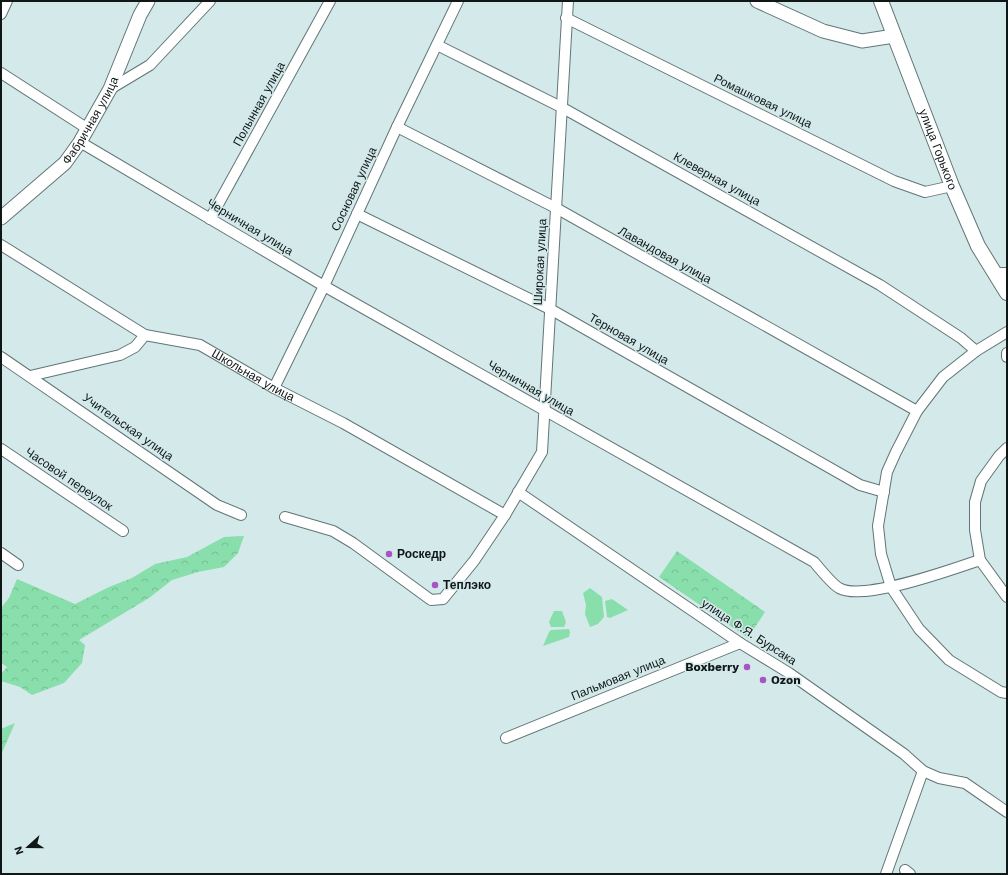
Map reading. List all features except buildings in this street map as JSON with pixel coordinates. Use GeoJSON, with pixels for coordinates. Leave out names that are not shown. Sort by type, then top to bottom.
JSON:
{"type":"FeatureCollection","features":[{"type":"Feature","properties":{"kind":"main road","name":"улица Горького"},"geometry":{"type":"LineString","coordinates":[[881,1],[952,186],[978,246],[1001,273],[1007,293]]}},
{"type":"Feature","properties":{"kind":"street"},"geometry":{"type":"LineString","coordinates":[[1,14],[7,1]]}},
{"type":"Feature","properties":{"kind":"street","name":"Фабричная улица"},"geometry":{"type":"LineString","coordinates":[[2,215],[65,163],[80,142],[110,89],[140,15],[148,1]]}},
{"type":"Feature","properties":{"kind":"street"},"geometry":{"type":"LineString","coordinates":[[110,89],[150,65],[210,1]]}},
{"type":"Feature","properties":{"kind":"street","name":"Полынная улица"},"geometry":{"type":"LineString","coordinates":[[210,219],[330,1]]}},
{"type":"Feature","properties":{"kind":"street","name":"Сосновая улица"},"geometry":{"type":"LineString","coordinates":[[274,388],[324,286],[397,127],[458,1]]}},
{"type":"Feature","properties":{"kind":"street","name":"Широкая улица"},"geometry":{"type":"LineString","coordinates":[[285,517],[332,531],[353,543],[431,600],[443,599],[474,561],[505,515],[542,452],[568,1]]}},
{"type":"Feature","properties":{"kind":"street"},"geometry":{"type":"LineString","coordinates":[[756,1],[824,32],[862,41],[894,36]]}},
{"type":"Feature","properties":{"kind":"street","name":"Ромашковая улица"},"geometry":{"type":"LineString","coordinates":[[566,18],[894,181],[925,192],[952,186]]}},
{"type":"Feature","properties":{"kind":"street","name":"Клеверная улица"},"geometry":{"type":"LineString","coordinates":[[436,45],[561,107],[880,286],[961,338],[976,351]]}},
{"type":"Feature","properties":{"kind":"street"},"geometry":{"type":"LineString","coordinates":[[1,73],[88,129]]}},
{"type":"Feature","properties":{"kind":"street","name":"Лавандовая улица"},"geometry":{"type":"LineString","coordinates":[[397,127],[556,208],[917,411]]}},
{"type":"Feature","properties":{"kind":"street","name":"Черничная улица"},"geometry":{"type":"LineString","coordinates":[[80,142],[324,286],[814,562],[840,588],[856,592],[891,587],[932,577],[980,560]]}},
{"type":"Feature","properties":{"kind":"street","name":"Терновая улица"},"geometry":{"type":"LineString","coordinates":[[357,214],[550,309],[860,485],[884,492]]}},
{"type":"Feature","properties":{"kind":"street","name":"Школьная улица"},"geometry":{"type":"LineString","coordinates":[[1,245],[145,335],[200,346],[274,388],[343,423],[505,515]]}},
{"type":"Feature","properties":{"kind":"street"},"geometry":{"type":"LineString","coordinates":[[1007,332],[976,351],[943,377],[917,411],[887,472],[878,526],[881,554],[891,587],[919,629],[950,660],[1001,692],[1007,693]]}},
{"type":"Feature","properties":{"kind":"street"},"geometry":{"type":"LineString","coordinates":[[30,376],[120,355],[135,347],[145,335]]}},
{"type":"Feature","properties":{"kind":"street","name":"Учительская улица"},"geometry":{"type":"LineString","coordinates":[[1,357],[217,505],[241,515]]}},
{"type":"Feature","properties":{"kind":"street"},"geometry":{"type":"LineString","coordinates":[[1007,448],[999,456],[981,481],[975,502],[975,530],[980,560],[1007,597]]}},
{"type":"Feature","properties":{"kind":"street","name":"Часовой переулок"},"geometry":{"type":"LineString","coordinates":[[1,449],[122,531]]}},
{"type":"Feature","properties":{"kind":"street","name":"улица Ф.Я. Бурсака"},"geometry":{"type":"LineString","coordinates":[[518,492],[740,643],[789,673],[904,754],[923,771],[939,778],[966,782],[1007,812]]}},
{"type":"Feature","properties":{"kind":"street"},"geometry":{"type":"LineString","coordinates":[[1,553],[18,565]]}},
{"type":"Feature","properties":{"kind":"street","name":"Пальмовая улица"},"geometry":{"type":"LineString","coordinates":[[506,738],[740,643]]}},
{"type":"Feature","properties":{"kind":"street"},"geometry":{"type":"LineString","coordinates":[[886,874],[923,771]]}},
{"type":"Feature","properties":{"kind":"green space"},"geometry":{"type":"Polygon","coordinates":[[[244,536],[238,553],[224,567],[198,572],[172,580],[149,598],[79,640],[85,645],[82,663],[64,683],[32,695],[20,687],[1,681],[1,674],[7,667],[1,663],[1,608],[9,598],[17,579],[75,604],[109,587],[132,578],[155,564],[187,557],[224,537],[244,536]]]}},
{"type":"Feature","properties":{"kind":"green space"},"geometry":{"type":"Polygon","coordinates":[[[677,551],[765,612],[748,638],[659,577],[677,551]]]}},
{"type":"Feature","properties":{"kind":"green space"},"geometry":{"type":"Polygon","coordinates":[[[590,588],[602,597],[604,617],[598,624],[590,627],[585,614],[586,605],[583,593],[590,588]]]}},
{"type":"Feature","properties":{"kind":"green space"},"geometry":{"type":"Polygon","coordinates":[[[612,599],[628,610],[610,618],[607,617],[605,601],[612,599]]]}},
{"type":"Feature","properties":{"kind":"green space"},"geometry":{"type":"Polygon","coordinates":[[[554,611],[562,611],[566,622],[564,627],[551,627],[549,622],[554,611]]]}},
{"type":"Feature","properties":{"kind":"green space"},"geometry":{"type":"Polygon","coordinates":[[[569,629],[569,637],[543,646],[551,630],[569,629]]]}},
{"type":"Feature","properties":{"kind":"green space"},"geometry":{"type":"Polygon","coordinates":[[[15,723],[1,755],[1,729],[15,723]]]}},
{"type":"Feature","properties":{"kind":"place","name":"Роскедр"},"geometry":{"type":"Point","coordinates":[389,554]}},
{"type":"Feature","properties":{"kind":"place","name":"Теплэко"},"geometry":{"type":"Point","coordinates":[435,585]}},
{"type":"Feature","properties":{"kind":"place","name":"Boxberry"},"geometry":{"type":"Point","coordinates":[747,667]}},
{"type":"Feature","properties":{"kind":"place","name":"Ozon"},"geometry":{"type":"Point","coordinates":[763,680]}}]}
